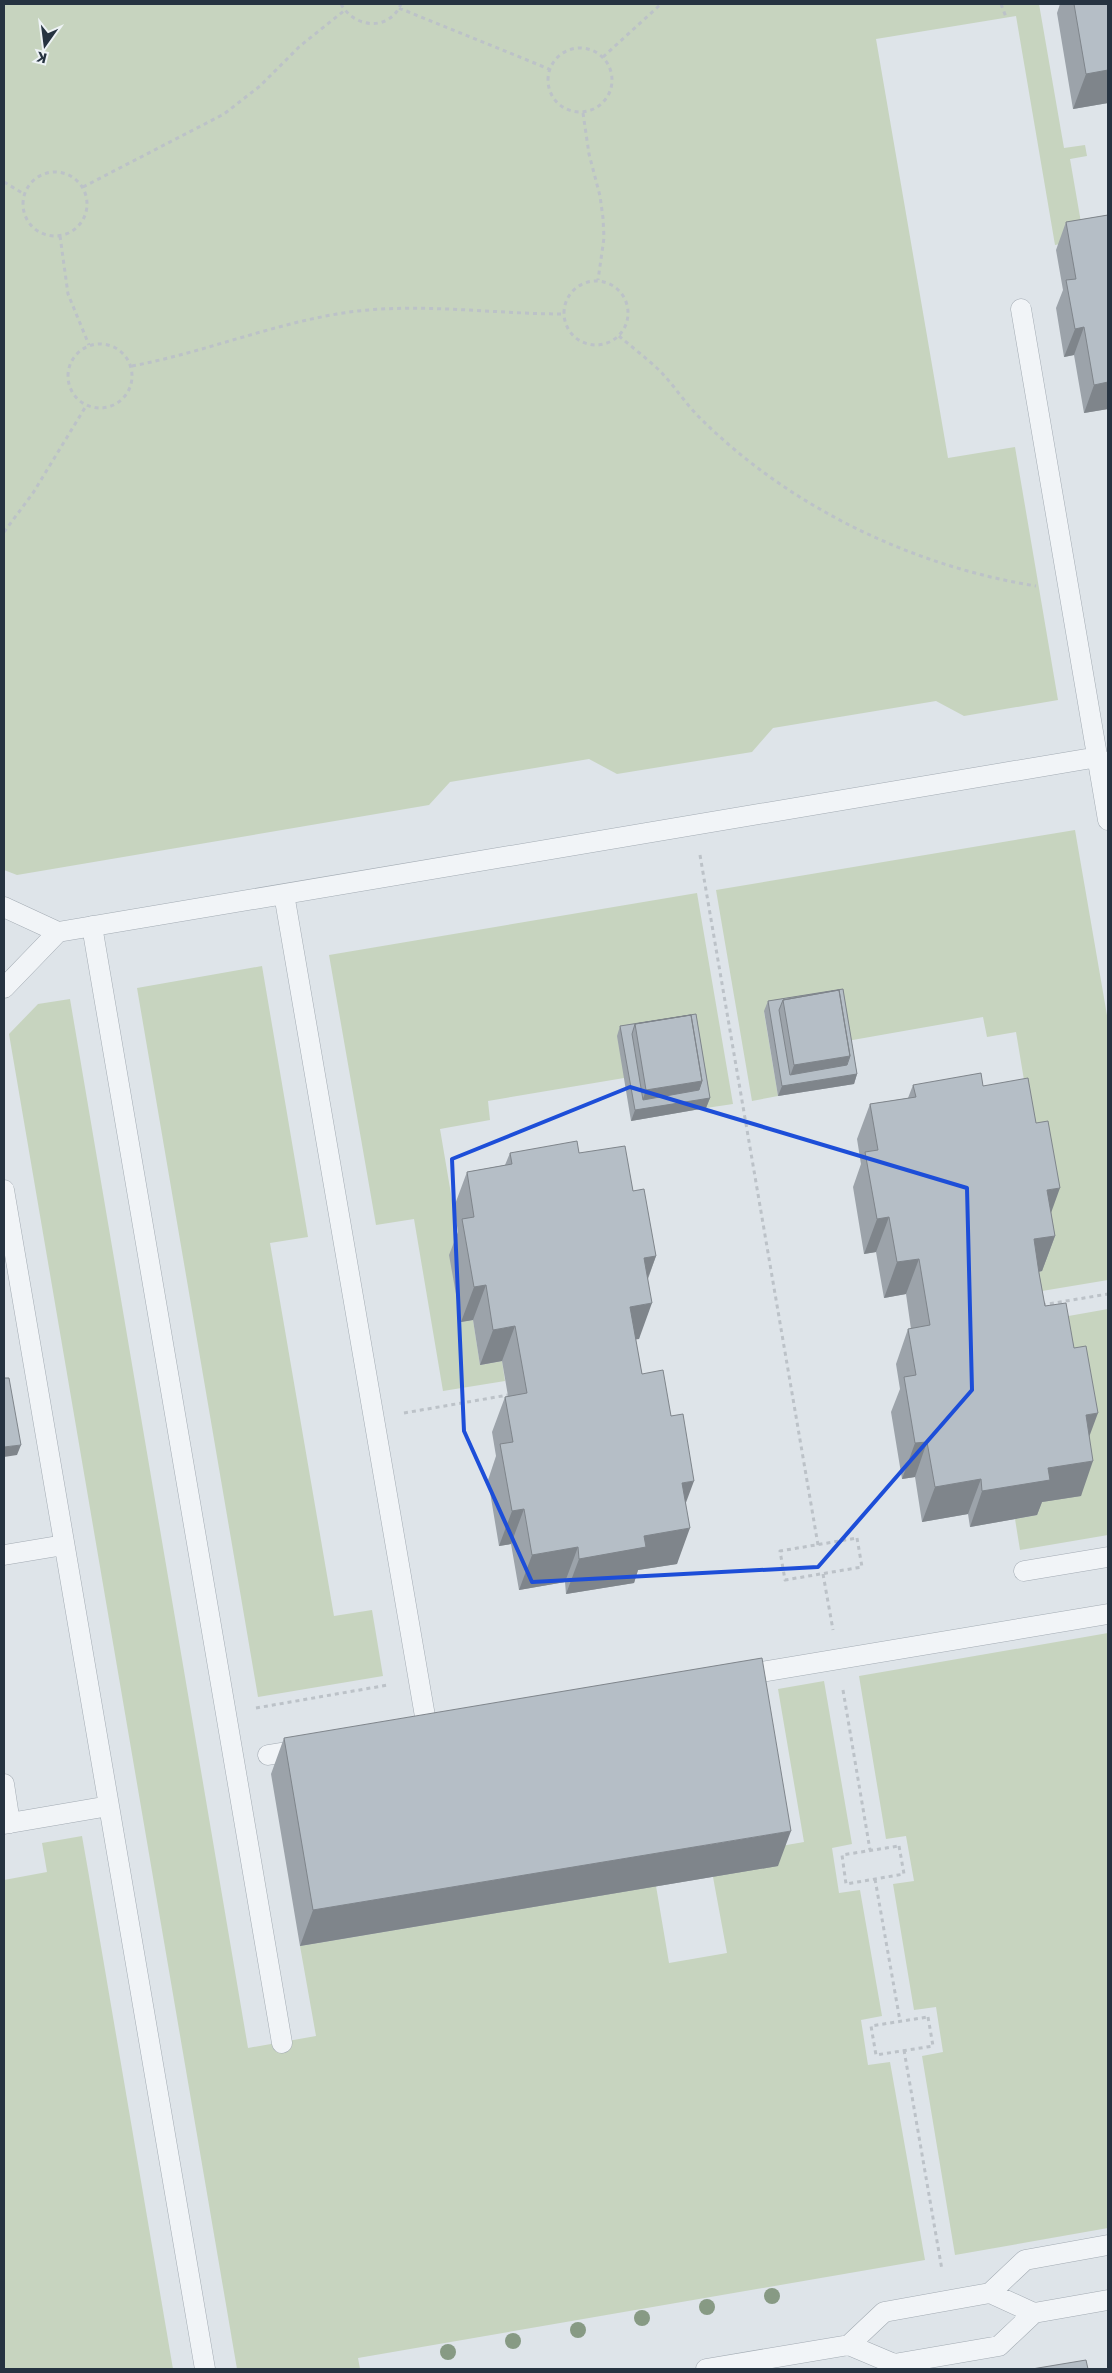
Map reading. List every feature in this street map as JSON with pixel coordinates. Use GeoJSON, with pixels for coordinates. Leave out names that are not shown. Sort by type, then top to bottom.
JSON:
{"type":"FeatureCollection","features":[{"type":"Feature","properties":{"kind":"lane"},"geometry":{"type":"LineString","coordinates":[[1021,310],[1069,591],[1100,723],[1102,770],[1108,820]]}},
{"type":"Feature","properties":{"kind":"lane"},"geometry":{"type":"LineString","coordinates":[[4,907],[58,932],[695,824],[1102,770]]}},
{"type":"Feature","properties":{"kind":"lane"},"geometry":{"type":"LineString","coordinates":[[284,894],[427,1728]]}},
{"type":"Feature","properties":{"kind":"lane"},"geometry":{"type":"LineString","coordinates":[[92,926],[282,2043]]}},
{"type":"Feature","properties":{"kind":"lane"},"geometry":{"type":"LineString","coordinates":[[4,988],[58,932]]}},
{"type":"Feature","properties":{"kind":"lane"},"geometry":{"type":"LineString","coordinates":[[4,1190],[205,2369]]}},
{"type":"Feature","properties":{"kind":"lane"},"geometry":{"type":"LineString","coordinates":[[4,1555],[64,1545]]}},
{"type":"Feature","properties":{"kind":"lane"},"geometry":{"type":"LineString","coordinates":[[1024,1571],[1108,1557]]}},
{"type":"Feature","properties":{"kind":"lane"},"geometry":{"type":"LineString","coordinates":[[720,1679],[1108,1614]]}},
{"type":"Feature","properties":{"kind":"lane"},"geometry":{"type":"LineString","coordinates":[[268,1755],[324,1746]]}},
{"type":"Feature","properties":{"kind":"lane"},"geometry":{"type":"LineString","coordinates":[[4,1784],[7,1823],[109,1806]]}},
{"type":"Feature","properties":{"kind":"lane"},"geometry":{"type":"LineString","coordinates":[[706,2369],[849,2344],[884,2312],[990,2293],[1025,2260],[1108,2246]]}},
{"type":"Feature","properties":{"kind":"lane"},"geometry":{"type":"LineString","coordinates":[[990,2293],[1034,2313]]}},
{"type":"Feature","properties":{"kind":"lane"},"geometry":{"type":"LineString","coordinates":[[849,2344],[894,2364],[999,2346],[1034,2313],[1108,2300]]}},
{"type":"Feature","properties":{"kind":"path"},"geometry":{"type":"LineString","coordinates":[[341,4],[352,18],[362,23],[373,24],[393,16],[400,6],[549,69]]}},
{"type":"Feature","properties":{"kind":"path"},"geometry":{"type":"LineString","coordinates":[[603,57],[661,4]]}},
{"type":"Feature","properties":{"kind":"path"},"geometry":{"type":"LineString","coordinates":[[1002,4],[1006,17]]}},
{"type":"Feature","properties":{"kind":"path"},"geometry":{"type":"LineString","coordinates":[[83,188],[224,114],[260,86],[300,46],[344,10]]}},
{"type":"Feature","properties":{"kind":"path"},"geometry":{"type":"LineString","coordinates":[[574,48],[594,51],[603,57],[612,76],[612,86],[602,104],[593,110],[583,113],[572,112],[562,108],[554,100],[549,90],[547,79],[549,69],[555,59],[563,52],[574,48]]}},
{"type":"Feature","properties":{"kind":"path"},"geometry":{"type":"LineString","coordinates":[[583,113],[589,154],[603,218],[604,238],[598,280]]}},
{"type":"Feature","properties":{"kind":"path"},"geometry":{"type":"LineString","coordinates":[[57,171],[68,174],[77,179],[83,188],[88,208],[85,218],[78,227],[60,236],[48,236],[38,232],[30,225],[24,215],[24,194],[37,177],[47,172],[57,171]]}},
{"type":"Feature","properties":{"kind":"path"},"geometry":{"type":"LineString","coordinates":[[4,182],[24,194]]}},
{"type":"Feature","properties":{"kind":"path"},"geometry":{"type":"LineString","coordinates":[[60,236],[68,294],[77,320],[89,345]]}},
{"type":"Feature","properties":{"kind":"path"},"geometry":{"type":"LineString","coordinates":[[598,280],[609,283],[618,289],[628,307],[629,317],[626,328],[619,336],[610,343],[601,346],[579,341],[566,325],[564,314],[565,303],[577,286],[598,280]]}},
{"type":"Feature","properties":{"kind":"path"},"geometry":{"type":"LineString","coordinates":[[132,366],[174,358],[275,327],[338,314],[401,308],[564,314]]}},
{"type":"Feature","properties":{"kind":"path"},"geometry":{"type":"LineString","coordinates":[[619,336],[662,373],[698,417],[750,462],[807,502],[869,535],[934,562],[1002,580],[1069,591]]}},
{"type":"Feature","properties":{"kind":"path"},"geometry":{"type":"LineString","coordinates":[[89,345],[110,345],[119,349],[132,366],[131,387],[126,396],[108,408],[86,406],[71,391],[68,380],[72,359],[89,345]]}},
{"type":"Feature","properties":{"kind":"path"},"geometry":{"type":"LineString","coordinates":[[4,532],[33,493],[86,406]]}},
{"type":"Feature","properties":{"kind":"path"},"geometry":{"type":"LineString","coordinates":[[695,824],[818,1544]]}},
{"type":"Feature","properties":{"kind":"path"},"geometry":{"type":"LineString","coordinates":[[1035,1306],[1108,1294]]}},
{"type":"Feature","properties":{"kind":"path"},"geometry":{"type":"LineString","coordinates":[[374,1418],[508,1395]]}},
{"type":"Feature","properties":{"kind":"path"},"geometry":{"type":"LineString","coordinates":[[856,1538],[862,1567],[785,1580],[780,1551],[818,1544],[856,1538]]}},
{"type":"Feature","properties":{"kind":"path"},"geometry":{"type":"LineString","coordinates":[[260,1707],[385,1686]]}},
{"type":"Feature","properties":{"kind":"path"},"geometry":{"type":"LineString","coordinates":[[842,1688],[870,1850]]}},
{"type":"Feature","properties":{"kind":"path"},"geometry":{"type":"LineString","coordinates":[[899,1846],[904,1874],[875,1879],[846,1884],[842,1855],[899,1846]]}},
{"type":"Feature","properties":{"kind":"path"},"geometry":{"type":"LineString","coordinates":[[875,1879],[900,2022]]}},
{"type":"Feature","properties":{"kind":"path"},"geometry":{"type":"LineString","coordinates":[[928,2017],[933,2046],[904,2050],[876,2055],[871,2026],[928,2017]]}},
{"type":"Feature","properties":{"kind":"path"},"geometry":{"type":"LineString","coordinates":[[904,2050],[948,2300]]}},
{"type":"Feature","properties":{"kind":"highlighted area"},"geometry":{"type":"Polygon","coordinates":[[[630,1087],[967,1188],[972,1390],[818,1567],[532,1582],[464,1431],[452,1159],[630,1087]]]}},
{"type":"Feature","properties":{"kind":"green space"},"geometry":{"type":"Polygon","coordinates":[[[4,4],[1039,4],[1064,148],[1085,145],[1087,156],[1070,159],[1084,240],[1055,245],[1016,16],[876,39],[948,458],[1015,447],[1058,700],[964,716],[936,701],[773,728],[752,752],[617,774],[589,759],[450,782],[429,805],[17,875],[4,870],[4,4]]]}},
{"type":"Feature","properties":{"kind":"green space"},"geometry":{"type":"Polygon","coordinates":[[[1075,830],[1108,1021],[1108,1280],[1024,1294],[1021,1275],[1042,1271],[1029,1110],[1016,1032],[987,1037],[983,1017],[847,1041],[764,1012],[778,1096],[752,1101],[716,890],[1075,830]]]}},
{"type":"Feature","properties":{"kind":"green space"},"geometry":{"type":"Polygon","coordinates":[[[697,893],[733,1104],[706,1108],[624,1078],[488,1101],[490,1120],[440,1129],[461,1253],[450,1255],[461,1322],[473,1320],[480,1365],[502,1361],[505,1381],[443,1391],[414,1219],[376,1225],[329,955],[697,893]]]}},
{"type":"Feature","properties":{"kind":"green space"},"geometry":{"type":"Polygon","coordinates":[[[262,966],[308,1237],[270,1243],[334,1616],[372,1610],[383,1676],[258,1697],[137,988],[262,966]]]}},
{"type":"Feature","properties":{"kind":"green space"},"geometry":{"type":"Polygon","coordinates":[[[70,999],[248,2048],[316,2036],[300,1946],[656,1886],[669,1963],[727,1953],[713,1877],[775,1847],[804,1842],[778,1689],[824,1681],[852,1844],[832,1848],[839,1893],[860,1890],[882,2016],[861,2020],[868,2065],[890,2062],[925,2260],[358,2358],[360,2369],[237,2369],[9,1034],[38,1004],[70,999]]]}},
{"type":"Feature","properties":{"kind":"green space"},"geometry":{"type":"Polygon","coordinates":[[[1108,1309],[1108,1535],[1020,1550],[1015,1519],[1037,1515],[1029,1323],[1108,1309]]]}},
{"type":"Feature","properties":{"kind":"green space"},"geometry":{"type":"Polygon","coordinates":[[[1108,1633],[1108,2228],[955,2255],[922,2056],[943,2052],[936,2007],[914,2010],[893,1884],[914,1881],[906,1836],[886,1839],[859,1676],[1108,1633]]]}},
{"type":"Feature","properties":{"kind":"green space"},"geometry":{"type":"Polygon","coordinates":[[[82,1836],[173,2369],[4,2369],[4,1880],[47,1872],[42,1843],[82,1836]]]}},
{"type":"Feature","properties":{"kind":"building"},"geometry":{"type":"Polygon","coordinates":[[[1074,4],[1108,4],[1108,70],[1086,74],[1074,4]]]}},
{"type":"Feature","properties":{"kind":"building"},"geometry":{"type":"Polygon","coordinates":[[[1108,215],[1108,382],[1094,385],[1084,327],[1075,329],[1066,280],[1076,279],[1066,222],[1108,215]]]}},
{"type":"Feature","properties":{"kind":"building"},"geometry":{"type":"Polygon","coordinates":[[[843,989],[857,1074],[782,1086],[768,1001],[843,989]],[[839,990],[783,1000],[779,1010],[790,1075],[847,1065],[850,1056],[839,990]]]}},
{"type":"Feature","properties":{"kind":"building"},"geometry":{"type":"Polygon","coordinates":[[[839,990],[850,1056],[794,1065],[783,1000],[839,990]]]}},
{"type":"Feature","properties":{"kind":"building"},"geometry":{"type":"Polygon","coordinates":[[[696,1014],[710,1098],[635,1110],[620,1026],[696,1014]],[[691,1015],[635,1024],[632,1034],[643,1100],[699,1090],[702,1081],[691,1015]]]}},
{"type":"Feature","properties":{"kind":"building"},"geometry":{"type":"Polygon","coordinates":[[[691,1015],[702,1081],[646,1090],[635,1024],[691,1015]]]}},
{"type":"Feature","properties":{"kind":"building"},"geometry":{"type":"Polygon","coordinates":[[[981,1073],[983,1086],[1028,1078],[1036,1123],[1048,1121],[1060,1188],[1047,1190],[1055,1236],[1034,1239],[1039,1273],[1045,1306],[1066,1303],[1074,1348],[1086,1346],[1098,1413],[1086,1415],[1093,1461],[1048,1468],[1050,1480],[982,1491],[981,1479],[935,1487],[927,1442],[915,1443],[904,1377],[916,1375],[908,1329],[930,1325],[919,1259],[897,1262],[889,1217],[877,1219],[865,1152],[878,1150],[870,1104],[916,1097],[913,1085],[981,1073]]]}},
{"type":"Feature","properties":{"kind":"building"},"geometry":{"type":"Polygon","coordinates":[[[577,1141],[579,1153],[625,1146],[633,1191],[644,1189],[656,1256],[644,1258],[652,1303],[630,1307],[642,1374],[663,1370],[671,1416],[683,1414],[694,1481],[682,1483],[690,1528],[644,1536],[646,1547],[579,1559],[578,1547],[532,1555],[524,1509],[512,1511],[500,1444],[513,1442],[505,1397],[527,1393],[515,1326],[493,1330],[486,1285],[474,1287],[462,1219],[474,1217],[467,1172],[512,1164],[510,1153],[577,1141]]]}},
{"type":"Feature","properties":{"kind":"building"},"geometry":{"type":"Polygon","coordinates":[[[4,1378],[9,1378],[21,1445],[4,1447],[4,1378]]]}},
{"type":"Feature","properties":{"kind":"building"},"geometry":{"type":"Polygon","coordinates":[[[762,1658],[791,1831],[313,1910],[284,1738],[762,1658]]]}},
{"type":"Feature","properties":{"kind":"building"},"geometry":{"type":"Polygon","coordinates":[[[1086,2360],[1088,2369],[1032,2369],[1086,2360]]]}}]}
